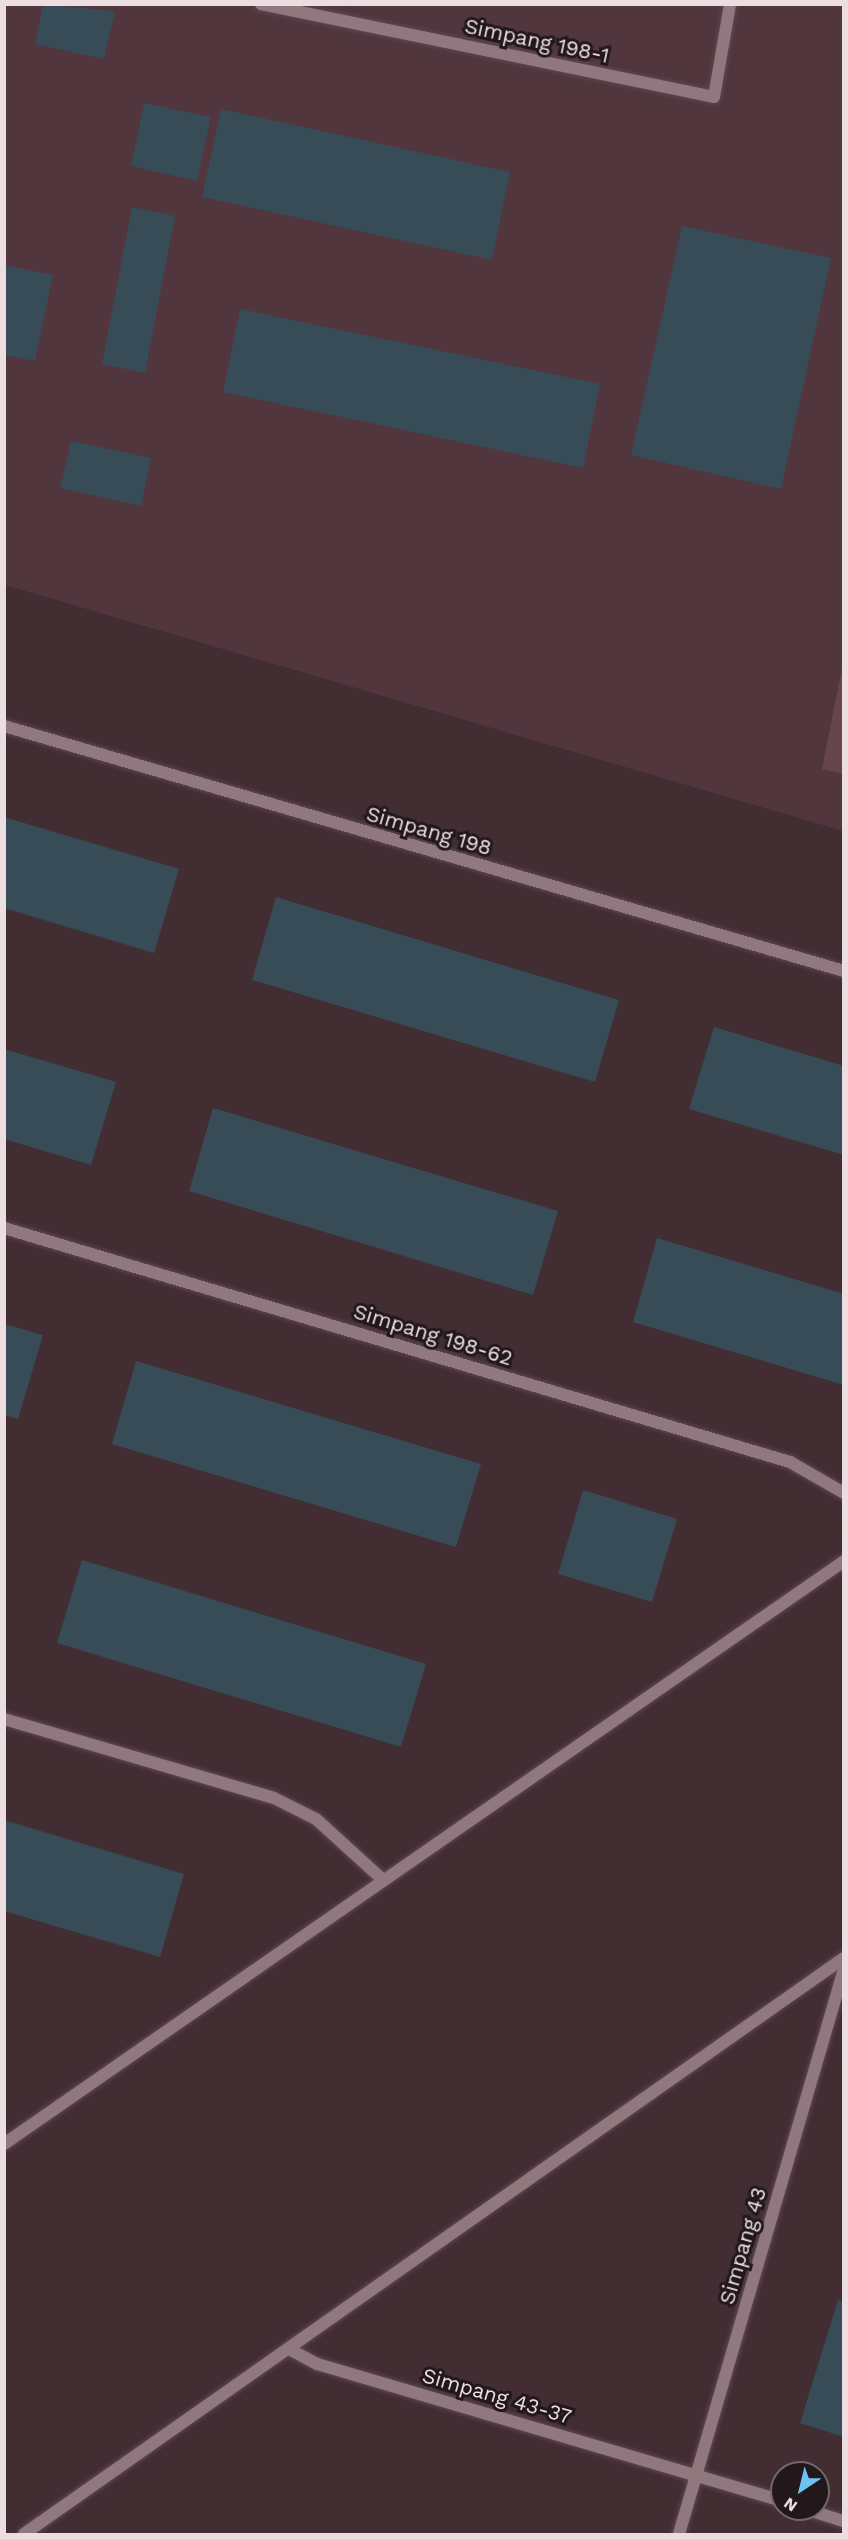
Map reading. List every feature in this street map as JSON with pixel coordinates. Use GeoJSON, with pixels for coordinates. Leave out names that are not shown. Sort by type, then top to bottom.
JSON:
{"type":"FeatureCollection","features":[{"type":"Feature","properties":{"kind":"street","name":"Simpang 198-1"},"geometry":{"type":"LineString","coordinates":[[261,4],[714,97],[730,4]]}},
{"type":"Feature","properties":{"kind":"street","name":"Simpang 198"},"geometry":{"type":"LineString","coordinates":[[4,726],[843,970]]}},
{"type":"Feature","properties":{"kind":"street","name":"Simpang 198-62"},"geometry":{"type":"LineString","coordinates":[[4,1228],[790,1462],[843,1493]]}},
{"type":"Feature","properties":{"kind":"street"},"geometry":{"type":"LineString","coordinates":[[4,2144],[382,1879],[843,1561]]}},
{"type":"Feature","properties":{"kind":"street"},"geometry":{"type":"LineString","coordinates":[[4,1719],[274,1798],[316,1819],[382,1879]]}},
{"type":"Feature","properties":{"kind":"street"},"geometry":{"type":"LineString","coordinates":[[24,2535],[843,1958]]}},
{"type":"Feature","properties":{"kind":"street","name":"Simpang 43"},"geometry":{"type":"LineString","coordinates":[[679,2535],[843,1969]]}},
{"type":"Feature","properties":{"kind":"street","name":"Simpang 43-37"},"geometry":{"type":"LineString","coordinates":[[289,2349],[317,2364],[770,2497]]}},
{"type":"Feature","properties":{"kind":"shaded area"},"geometry":{"type":"Polygon","coordinates":[[[4,5],[843,5],[843,831],[5,585],[4,5]]]}},
{"type":"Feature","properties":{"kind":"shaded area"},"geometry":{"type":"Polygon","coordinates":[[[843,663],[843,774],[822,769],[843,663]]]}},
{"type":"Feature","properties":{"kind":"building"},"geometry":{"type":"Polygon","coordinates":[[[43,4],[115,11],[104,59],[35,44],[43,4]]]}},
{"type":"Feature","properties":{"kind":"building"},"geometry":{"type":"Polygon","coordinates":[[[144,103],[211,117],[197,181],[131,166],[144,103]]]}},
{"type":"Feature","properties":{"kind":"building"},"geometry":{"type":"Polygon","coordinates":[[[221,109],[510,172],[492,260],[202,197],[221,109]]]}},
{"type":"Feature","properties":{"kind":"building"},"geometry":{"type":"Polygon","coordinates":[[[132,207],[175,216],[145,373],[102,364],[132,207]]]}},
{"type":"Feature","properties":{"kind":"building"},"geometry":{"type":"Polygon","coordinates":[[[682,226],[831,258],[781,489],[631,455],[682,226]]]}},
{"type":"Feature","properties":{"kind":"building"},"geometry":{"type":"Polygon","coordinates":[[[4,265],[53,275],[35,361],[4,355],[4,265]]]}},
{"type":"Feature","properties":{"kind":"building"},"geometry":{"type":"Polygon","coordinates":[[[240,309],[600,384],[583,468],[223,392],[240,309]]]}},
{"type":"Feature","properties":{"kind":"building"},"geometry":{"type":"Polygon","coordinates":[[[71,441],[151,458],[141,506],[60,488],[71,441]]]}},
{"type":"Feature","properties":{"kind":"building"},"geometry":{"type":"Polygon","coordinates":[[[4,817],[179,869],[154,953],[4,908],[4,817]]]}},
{"type":"Feature","properties":{"kind":"building"},"geometry":{"type":"Polygon","coordinates":[[[276,897],[619,1000],[595,1082],[252,980],[276,897]]]}},
{"type":"Feature","properties":{"kind":"building"},"geometry":{"type":"Polygon","coordinates":[[[714,1027],[844,1066],[844,1155],[689,1109],[714,1027]]]}},
{"type":"Feature","properties":{"kind":"building"},"geometry":{"type":"Polygon","coordinates":[[[4,1049],[116,1082],[91,1165],[4,1139],[4,1049]]]}},
{"type":"Feature","properties":{"kind":"building"},"geometry":{"type":"Polygon","coordinates":[[[213,1108],[558,1211],[533,1295],[189,1191],[213,1108]]]}},
{"type":"Feature","properties":{"kind":"building"},"geometry":{"type":"Polygon","coordinates":[[[657,1238],[844,1294],[844,1385],[633,1322],[657,1238]]]}},
{"type":"Feature","properties":{"kind":"building"},"geometry":{"type":"Polygon","coordinates":[[[4,1324],[43,1335],[18,1419],[4,1415],[4,1324]]]}},
{"type":"Feature","properties":{"kind":"building"},"geometry":{"type":"Polygon","coordinates":[[[136,1361],[481,1464],[456,1547],[112,1444],[136,1361]]]}},
{"type":"Feature","properties":{"kind":"building"},"geometry":{"type":"Polygon","coordinates":[[[583,1490],[677,1519],[652,1602],[558,1574],[583,1490]]]}},
{"type":"Feature","properties":{"kind":"building"},"geometry":{"type":"Polygon","coordinates":[[[82,1560],[426,1664],[401,1747],[57,1643],[82,1560]]]}},
{"type":"Feature","properties":{"kind":"building"},"geometry":{"type":"Polygon","coordinates":[[[4,1820],[184,1874],[160,1957],[4,1911],[4,1820]]]}},
{"type":"Feature","properties":{"kind":"building"},"geometry":{"type":"Polygon","coordinates":[[[838,2300],[844,2302],[844,2437],[800,2423],[838,2300]]]}}]}
